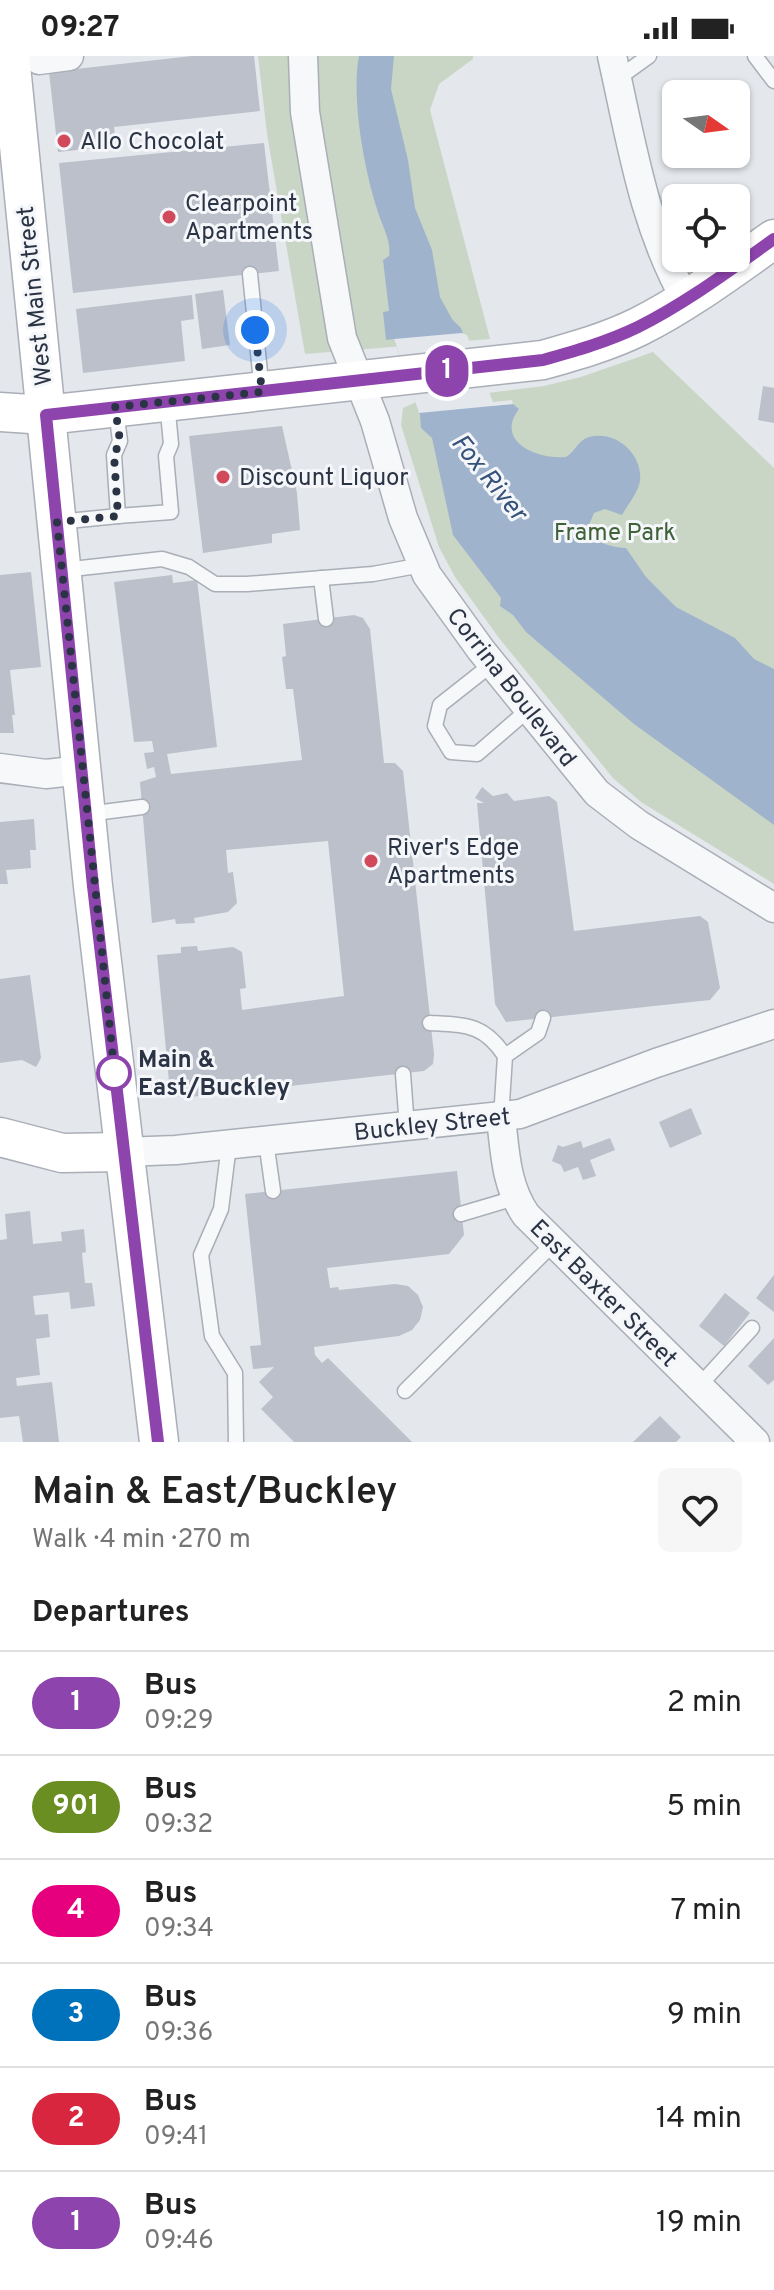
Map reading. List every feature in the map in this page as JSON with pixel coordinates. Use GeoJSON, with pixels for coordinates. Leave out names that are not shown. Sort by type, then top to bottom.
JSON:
{"type":"FeatureCollection","features":[{"type":"Feature","properties":{"kind":"main road","name":"West Main Street"},"geometry":{"type":"LineString","coordinates":[[24,58],[46,415],[61,571],[123,1152],[159,1442]]}},
{"type":"Feature","properties":{"kind":"main road"},"geometry":{"type":"LineString","coordinates":[[0,412],[46,415],[543,360],[592,346],[636,328],[686,300],[774,239]]}},
{"type":"Feature","properties":{"kind":"main road"},"geometry":{"type":"LineString","coordinates":[[0,1137],[62,1153],[123,1152]]}},
{"type":"Feature","properties":{"kind":"street"},"geometry":{"type":"LineString","coordinates":[[24,58],[69,56]]}},
{"type":"Feature","properties":{"kind":"street","name":"Corrina Boulevard"},"geometry":{"type":"LineString","coordinates":[[303,56],[305,112],[342,338],[375,421],[403,518],[422,565],[444,601],[492,664],[597,793],[616,809],[774,908]]}},
{"type":"Feature","properties":{"kind":"street"},"geometry":{"type":"LineString","coordinates":[[614,67],[645,204],[664,261],[686,300]]}},
{"type":"Feature","properties":{"kind":"street"},"geometry":{"type":"LineString","coordinates":[[0,768],[46,774],[82,770]]}},
{"type":"Feature","properties":{"kind":"street","name":"Buckley Street"},"geometry":{"type":"LineString","coordinates":[[123,1152],[229,1145],[501,1118],[520,1114],[769,1024]]}},
{"type":"Feature","properties":{"kind":"street","name":"East Baxter Street"},"geometry":{"type":"LineString","coordinates":[[501,1118],[509,1180],[515,1198],[526,1215],[755,1442]]}},
{"type":"Feature","properties":{"kind":"lane"},"geometry":{"type":"LineString","coordinates":[[614,67],[649,56]]}},
{"type":"Feature","properties":{"kind":"lane"},"geometry":{"type":"LineString","coordinates":[[755,56],[774,81]]}},
{"type":"Feature","properties":{"kind":"lane"},"geometry":{"type":"LineString","coordinates":[[250,274],[262,392]]}},
{"type":"Feature","properties":{"kind":"lane"},"geometry":{"type":"LineString","coordinates":[[57,522],[171,512],[166,456],[171,444],[167,402]]}},
{"type":"Feature","properties":{"kind":"lane"},"geometry":{"type":"LineString","coordinates":[[115,407],[120,441],[114,455],[118,516]]}},
{"type":"Feature","properties":{"kind":"lane"},"geometry":{"type":"LineString","coordinates":[[61,571],[162,559],[189,567],[215,584],[373,574],[422,565]]}},
{"type":"Feature","properties":{"kind":"lane"},"geometry":{"type":"LineString","coordinates":[[321,578],[326,619]]}},
{"type":"Feature","properties":{"kind":"lane"},"geometry":{"type":"LineString","coordinates":[[492,664],[440,705],[435,726],[451,752],[477,754],[529,709]]}},
{"type":"Feature","properties":{"kind":"lane"},"geometry":{"type":"LineString","coordinates":[[86,815],[142,807]]}},
{"type":"Feature","properties":{"kind":"lane"},"geometry":{"type":"LineString","coordinates":[[505,1056],[538,1033],[543,1018]]}},
{"type":"Feature","properties":{"kind":"lane"},"geometry":{"type":"LineString","coordinates":[[430,1023],[469,1025],[493,1037],[505,1056],[501,1118]]}},
{"type":"Feature","properties":{"kind":"lane"},"geometry":{"type":"LineString","coordinates":[[403,1074],[407,1127]]}},
{"type":"Feature","properties":{"kind":"lane"},"geometry":{"type":"LineString","coordinates":[[266,1141],[273,1191]]}},
{"type":"Feature","properties":{"kind":"lane"},"geometry":{"type":"LineString","coordinates":[[229,1145],[221,1209],[201,1255],[212,1336],[235,1373],[236,1442]]}},
{"type":"Feature","properties":{"kind":"lane"},"geometry":{"type":"LineString","coordinates":[[461,1214],[515,1198]]}},
{"type":"Feature","properties":{"kind":"lane"},"geometry":{"type":"LineString","coordinates":[[405,1391],[554,1243]]}},
{"type":"Feature","properties":{"kind":"lane"},"geometry":{"type":"LineString","coordinates":[[699,1386],[752,1328]]}},
{"type":"Feature","properties":{"kind":"green space"},"geometry":{"type":"Polygon","coordinates":[[[258,56],[473,56],[439,84],[430,110],[490,339],[305,354],[267,134],[258,56]]]}},
{"type":"Feature","properties":{"kind":"green space","name":"Frame Park"},"geometry":{"type":"Polygon","coordinates":[[[653,352],[774,468],[774,884],[641,802],[613,778],[499,638],[455,577],[439,547],[401,425],[403,408],[416,402],[544,386],[581,377],[653,352]]]}},
{"type":"Feature","properties":{"kind":"water","name":"Fox River"},"geometry":{"type":"Polygon","coordinates":[[[359,56],[394,56],[391,89],[408,160],[415,208],[432,250],[440,297],[452,319],[461,328],[490,406],[513,404],[519,409],[512,431],[516,439],[532,452],[566,457],[585,439],[599,436],[609,437],[626,446],[640,471],[639,485],[622,515],[605,509],[594,513],[589,525],[594,536],[608,545],[626,548],[646,577],[676,607],[735,638],[754,659],[774,669],[774,825],[634,724],[526,632],[513,615],[500,606],[501,598],[453,535],[432,438],[421,428],[420,415],[394,339],[386,340],[383,312],[389,311],[383,260],[389,256],[390,250],[363,154],[357,92],[359,56]]]}},
{"type":"Feature","properties":{"kind":"pier"},"geometry":{"type":"Polygon","coordinates":[[[467,335],[493,402],[512,400],[513,404],[419,413],[394,339],[467,335]]]}},
{"type":"Feature","properties":{"kind":"building"},"geometry":{"type":"Polygon","coordinates":[[[192,56],[254,56],[260,111],[114,127],[116,146],[58,152],[49,72],[192,56]]]}},
{"type":"Feature","properties":{"kind":"building","name":"Clearpoint Apartments"},"geometry":{"type":"Polygon","coordinates":[[[264,143],[279,271],[73,293],[59,163],[264,143]]]}},
{"type":"Feature","properties":{"kind":"building"},"geometry":{"type":"Polygon","coordinates":[[[223,290],[230,345],[202,349],[195,294],[223,290]]]}},
{"type":"Feature","properties":{"kind":"building"},"geometry":{"type":"Polygon","coordinates":[[[192,295],[194,319],[181,321],[185,361],[83,373],[76,309],[192,295]]]}},
{"type":"Feature","properties":{"kind":"building"},"geometry":{"type":"Polygon","coordinates":[[[763,386],[774,388],[774,423],[758,420],[763,386]]]}},
{"type":"Feature","properties":{"kind":"building"},"geometry":{"type":"Polygon","coordinates":[[[282,426],[297,493],[300,530],[272,534],[272,543],[203,553],[189,436],[282,426]]]}},
{"type":"Feature","properties":{"kind":"building"},"geometry":{"type":"Polygon","coordinates":[[[31,572],[41,667],[10,670],[14,733],[0,733],[0,575],[31,572]]]}},
{"type":"Feature","properties":{"kind":"building","name":"River's Edge Apartments"},"geometry":{"type":"Polygon","coordinates":[[[172,575],[173,583],[197,580],[217,747],[167,754],[171,774],[302,760],[293,689],[286,689],[282,657],[286,656],[283,624],[354,615],[363,618],[370,629],[384,763],[395,763],[403,771],[434,1054],[433,1064],[424,1071],[181,1098],[170,1092],[157,955],[181,953],[181,947],[197,946],[198,951],[233,947],[242,952],[246,988],[240,989],[242,1010],[344,996],[328,841],[226,850],[228,873],[233,872],[237,903],[228,912],[194,918],[195,923],[176,924],[175,919],[152,923],[140,782],[156,777],[154,767],[147,769],[144,753],[154,752],[152,741],[134,742],[114,582],[172,575]]]}},
{"type":"Feature","properties":{"kind":"building","name":"River's Edge Apartments"},"geometry":{"type":"Polygon","coordinates":[[[482,787],[493,796],[507,793],[514,801],[549,796],[557,802],[574,931],[700,916],[708,922],[720,988],[710,1000],[506,1022],[495,1004],[477,803],[484,803],[475,798],[482,787]]]}},
{"type":"Feature","properties":{"kind":"building"},"geometry":{"type":"Polygon","coordinates":[[[34,819],[36,850],[30,850],[31,868],[6,870],[8,884],[0,884],[0,822],[34,819]]]}},
{"type":"Feature","properties":{"kind":"building"},"geometry":{"type":"Polygon","coordinates":[[[30,975],[41,1058],[36,1067],[22,1060],[0,1063],[0,979],[30,975]]]}},
{"type":"Feature","properties":{"kind":"building"},"geometry":{"type":"Polygon","coordinates":[[[691,1108],[702,1134],[670,1148],[659,1122],[691,1108]]]}},
{"type":"Feature","properties":{"kind":"building"},"geometry":{"type":"Polygon","coordinates":[[[610,1138],[615,1150],[590,1160],[596,1176],[583,1180],[578,1167],[564,1172],[561,1165],[552,1161],[558,1145],[563,1147],[581,1141],[583,1148],[610,1138]]]}},
{"type":"Feature","properties":{"kind":"building"},"geometry":{"type":"Polygon","coordinates":[[[457,1171],[464,1235],[449,1254],[327,1268],[330,1288],[338,1287],[339,1290],[395,1284],[408,1286],[418,1295],[423,1307],[420,1320],[412,1330],[399,1336],[314,1347],[315,1355],[322,1363],[328,1358],[412,1442],[294,1442],[261,1409],[273,1397],[259,1382],[274,1367],[253,1369],[250,1346],[261,1345],[245,1194],[457,1171]]]}},
{"type":"Feature","properties":{"kind":"building"},"geometry":{"type":"Polygon","coordinates":[[[30,1211],[33,1244],[62,1241],[61,1232],[84,1229],[86,1252],[82,1253],[85,1283],[92,1283],[95,1306],[71,1309],[69,1292],[33,1296],[35,1315],[48,1314],[50,1337],[36,1339],[40,1375],[16,1378],[17,1386],[52,1382],[59,1442],[23,1442],[19,1416],[0,1418],[0,1240],[7,1239],[5,1214],[30,1211]]]}},
{"type":"Feature","properties":{"kind":"building"},"geometry":{"type":"Polygon","coordinates":[[[774,1275],[774,1312],[756,1298],[774,1275]]]}},
{"type":"Feature","properties":{"kind":"building"},"geometry":{"type":"Polygon","coordinates":[[[725,1293],[750,1313],[724,1346],[699,1326],[725,1293]]]}},
{"type":"Feature","properties":{"kind":"building"},"geometry":{"type":"Polygon","coordinates":[[[774,1338],[774,1380],[768,1385],[748,1366],[774,1338]]]}},
{"type":"Feature","properties":{"kind":"building"},"geometry":{"type":"Polygon","coordinates":[[[660,1416],[681,1437],[676,1442],[633,1442],[660,1416]]]}},
{"type":"Feature","properties":{"kind":"bus line","name":"1"},"geometry":{"type":"LineString","coordinates":[[158,1442],[93,886],[46,415],[543,360],[592,346],[636,328],[686,300],[774,239]]}},
{"type":"Feature","properties":{"kind":"place","name":"Allo Chocolat"},"geometry":{"type":"Point","coordinates":[64,141]}},
{"type":"Feature","properties":{"kind":"place","name":"Clearpoint Apartments"},"geometry":{"type":"Point","coordinates":[169,217]}},
{"type":"Feature","properties":{"kind":"place","name":"Discount Liquor"},"geometry":{"type":"Point","coordinates":[223,477]}},
{"type":"Feature","properties":{"kind":"place","name":"River's Edge Apartments"},"geometry":{"type":"Point","coordinates":[371,861]}},
{"type":"Feature","properties":{"kind":"place","name":"Main & East/Buckley"},"geometry":{"type":"Point","coordinates":[114,1073]}},
{"type":"Feature","properties":{"kind":"route"},"geometry":{"type":"LineString","coordinates":[[114,1073],[115,1077],[57,522],[118,516],[114,455],[120,441],[115,407],[262,392],[255,330]]}}]}
